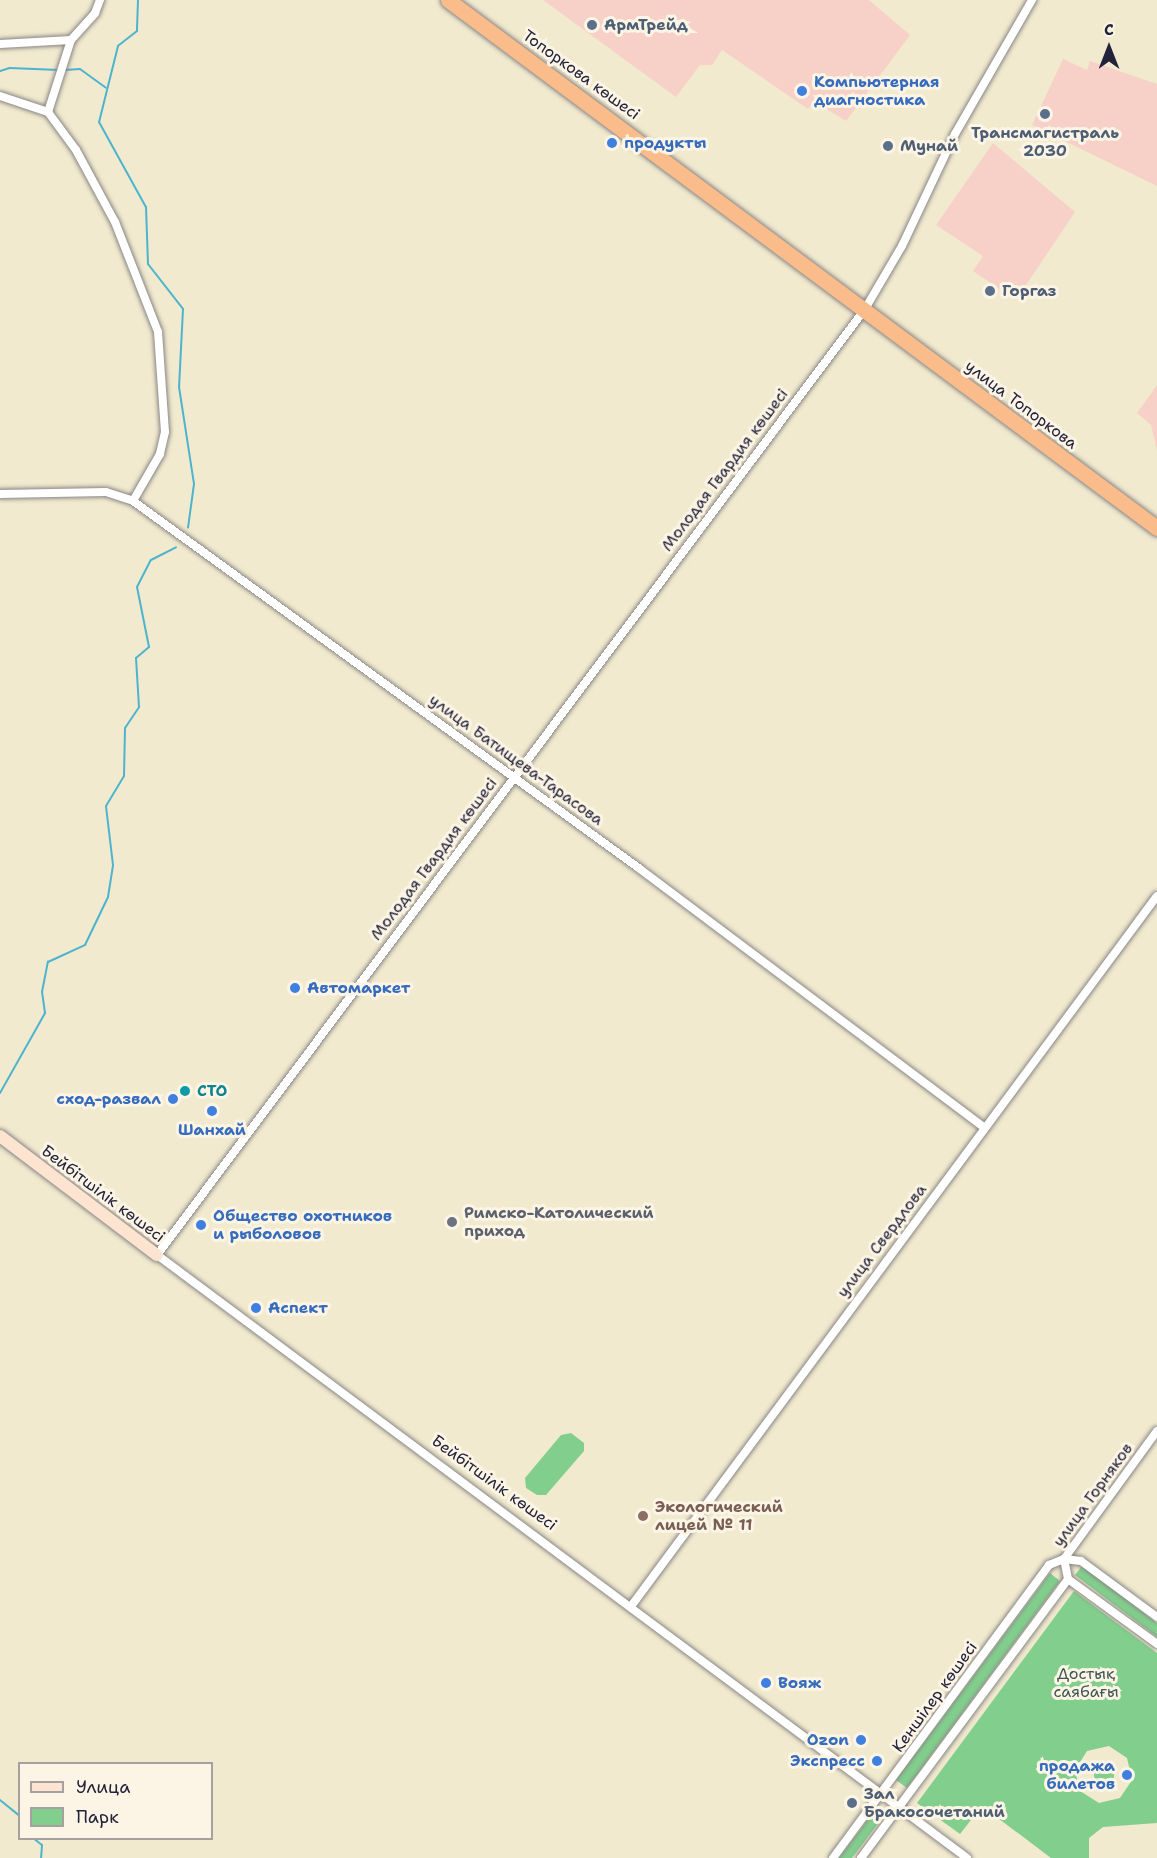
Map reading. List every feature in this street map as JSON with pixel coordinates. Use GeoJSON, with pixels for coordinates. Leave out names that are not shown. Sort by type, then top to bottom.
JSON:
{"type":"FeatureCollection","features":[{"type":"Feature","properties":{"kind":"highway","name":"Топоркова көшесі"},"geometry":{"type":"LineString","coordinates":[[448,0],[865,309]]}},
{"type":"Feature","properties":{"kind":"highway","name":"улица Топоркова"},"geometry":{"type":"LineString","coordinates":[[865,309],[1157,528]]}},
{"type":"Feature","properties":{"kind":"street"},"geometry":{"type":"LineString","coordinates":[[48,112],[71,40],[95,13],[100,0]]}},
{"type":"Feature","properties":{"kind":"street","name":"Молодая Гвардия көшесі"},"geometry":{"type":"LineString","coordinates":[[157,1255],[865,309],[902,246],[955,134],[1032,0]]}},
{"type":"Feature","properties":{"kind":"street"},"geometry":{"type":"LineString","coordinates":[[0,44],[71,40]]}},
{"type":"Feature","properties":{"kind":"street"},"geometry":{"type":"LineString","coordinates":[[0,96],[48,112],[76,150],[115,222],[158,332],[165,432],[160,454],[132,501]]}},
{"type":"Feature","properties":{"kind":"street","name":"улица Батищева-Тарасова"},"geometry":{"type":"LineString","coordinates":[[0,494],[106,492],[132,501],[514,778],[985,1128]]}},
{"type":"Feature","properties":{"kind":"street","name":"улица Свердлова"},"geometry":{"type":"LineString","coordinates":[[632,1605],[1157,896]]}},
{"type":"Feature","properties":{"kind":"street","name":"Бейбітшілік көшесі"},"geometry":{"type":"LineString","coordinates":[[0,1136],[157,1255],[632,1605],[967,1858]]}},
{"type":"Feature","properties":{"kind":"street","name":"улица Горняков"},"geometry":{"type":"LineString","coordinates":[[1068,1579],[1064,1559],[1157,1431]]}},
{"type":"Feature","properties":{"kind":"street"},"geometry":{"type":"LineString","coordinates":[[1064,1559],[1082,1560],[1157,1617]]}},
{"type":"Feature","properties":{"kind":"street","name":"Кеншілер көшесі"},"geometry":{"type":"LineString","coordinates":[[833,1858],[1049,1565],[1064,1559]]}},
{"type":"Feature","properties":{"kind":"street"},"geometry":{"type":"LineString","coordinates":[[861,1858],[1068,1579],[1157,1644]]}},
{"type":"Feature","properties":{"kind":"shaded area"},"geometry":{"type":"Polygon","coordinates":[[[543,0],[869,0],[910,35],[846,121],[814,101],[808,109],[722,50],[712,65],[700,65],[676,97],[543,0]]]}},
{"type":"Feature","properties":{"kind":"shaded area"},"geometry":{"type":"Polygon","coordinates":[[[1063,59],[1087,70],[1090,61],[1157,84],[1157,186],[1032,125],[1063,59]]]}},
{"type":"Feature","properties":{"kind":"shaded area"},"geometry":{"type":"Polygon","coordinates":[[[993,143],[1075,212],[1016,300],[973,271],[983,256],[936,225],[993,143]]]}},
{"type":"Feature","properties":{"kind":"shaded area"},"geometry":{"type":"Polygon","coordinates":[[[1157,385],[1157,450],[1151,425],[1137,413],[1157,385]]]}},
{"type":"Feature","properties":{"kind":"green space"},"geometry":{"type":"Polygon","coordinates":[[[571,1433],[584,1443],[584,1451],[546,1495],[537,1495],[526,1488],[525,1478],[561,1435],[571,1433]]]}},
{"type":"Feature","properties":{"kind":"green space"},"geometry":{"type":"Polygon","coordinates":[[[1082,1566],[1157,1623],[1157,1637],[1075,1575],[1082,1566]]]}},
{"type":"Feature","properties":{"kind":"green space"},"geometry":{"type":"Polygon","coordinates":[[[1050,1573],[1060,1581],[907,1788],[896,1780],[1050,1573]]]}},
{"type":"Feature","properties":{"kind":"green space","name":"Достық саябағы"},"geometry":{"type":"Polygon","coordinates":[[[1074,1591],[1157,1653],[1157,1823],[1103,1827],[1089,1838],[1089,1858],[1051,1858],[982,1806],[960,1834],[917,1803],[1074,1591]],[[1109,1746],[1087,1751],[1075,1770],[1080,1791],[1099,1803],[1120,1798],[1132,1780],[1127,1758],[1109,1746]]]}},
{"type":"Feature","properties":{"kind":"green space"},"geometry":{"type":"Polygon","coordinates":[[[1100,1765],[1108,1765],[1114,1771],[1114,1779],[1108,1785],[1100,1785],[1094,1779],[1094,1771],[1100,1765]]]}},
{"type":"Feature","properties":{"kind":"green space"},"geometry":{"type":"Polygon","coordinates":[[[872,1814],[880,1821],[852,1858],[839,1858],[872,1814]]]}},
{"type":"Feature","properties":{"kind":"waterway"},"geometry":{"type":"LineString","coordinates":[[138,0],[137,31],[118,46],[99,122],[146,207],[148,264],[183,309],[179,387],[194,484],[188,528]]}},
{"type":"Feature","properties":{"kind":"waterway"},"geometry":{"type":"LineString","coordinates":[[0,71],[10,68],[59,70]]}},
{"type":"Feature","properties":{"kind":"waterway"},"geometry":{"type":"LineString","coordinates":[[65,70],[80,69],[106,88]]}},
{"type":"Feature","properties":{"kind":"waterway"},"geometry":{"type":"LineString","coordinates":[[0,1093],[45,1013],[42,992],[48,962],[85,945],[108,897],[113,865],[106,806],[124,776],[125,728],[139,707],[136,658],[149,647],[137,587],[151,560],[176,547]]}},
{"type":"Feature","properties":{"kind":"waterway"},"geometry":{"type":"LineString","coordinates":[[0,1800],[18,1814]]}},
{"type":"Feature","properties":{"kind":"waterway"},"geometry":{"type":"LineString","coordinates":[[36,1840],[42,1845],[41,1858]]}},
{"type":"Feature","properties":{"kind":"place","name":"АрмТрейд"},"geometry":{"type":"Point","coordinates":[592,25]}},
{"type":"Feature","properties":{"kind":"place","name":"Компьютерная диагностика"},"geometry":{"type":"Point","coordinates":[802,91]}},
{"type":"Feature","properties":{"kind":"place","name":"Трансмагистраль 2030"},"geometry":{"type":"Point","coordinates":[1045,114]}},
{"type":"Feature","properties":{"kind":"place","name":"продукты"},"geometry":{"type":"Point","coordinates":[612,143]}},
{"type":"Feature","properties":{"kind":"place","name":"Мунай"},"geometry":{"type":"Point","coordinates":[888,146]}},
{"type":"Feature","properties":{"kind":"place","name":"Горгаз"},"geometry":{"type":"Point","coordinates":[990,291]}},
{"type":"Feature","properties":{"kind":"place","name":"Автомаркет"},"geometry":{"type":"Point","coordinates":[295,988]}},
{"type":"Feature","properties":{"kind":"place","name":"СТО"},"geometry":{"type":"Point","coordinates":[185,1091]}},
{"type":"Feature","properties":{"kind":"place","name":"сход-развал"},"geometry":{"type":"Point","coordinates":[173,1099]}},
{"type":"Feature","properties":{"kind":"place","name":"Шанхай"},"geometry":{"type":"Point","coordinates":[212,1111]}},
{"type":"Feature","properties":{"kind":"place","name":"Римско-Католический приход"},"geometry":{"type":"Point","coordinates":[452,1222]}},
{"type":"Feature","properties":{"kind":"place","name":"Общество охотников и рыболовов"},"geometry":{"type":"Point","coordinates":[201,1225]}},
{"type":"Feature","properties":{"kind":"place","name":"Аспект"},"geometry":{"type":"Point","coordinates":[256,1308]}},
{"type":"Feature","properties":{"kind":"place","name":"Экологический лицей № 11"},"geometry":{"type":"Point","coordinates":[643,1516]}},
{"type":"Feature","properties":{"kind":"place","name":"Вояж"},"geometry":{"type":"Point","coordinates":[766,1683]}},
{"type":"Feature","properties":{"kind":"place","name":"Ozon"},"geometry":{"type":"Point","coordinates":[861,1740]}},
{"type":"Feature","properties":{"kind":"place","name":"Экспресс"},"geometry":{"type":"Point","coordinates":[877,1761]}},
{"type":"Feature","properties":{"kind":"place","name":"продажа билетов"},"geometry":{"type":"Point","coordinates":[1127,1775]}},
{"type":"Feature","properties":{"kind":"place","name":"Зал Бракосочетаний"},"geometry":{"type":"Point","coordinates":[852,1803]}}]}
